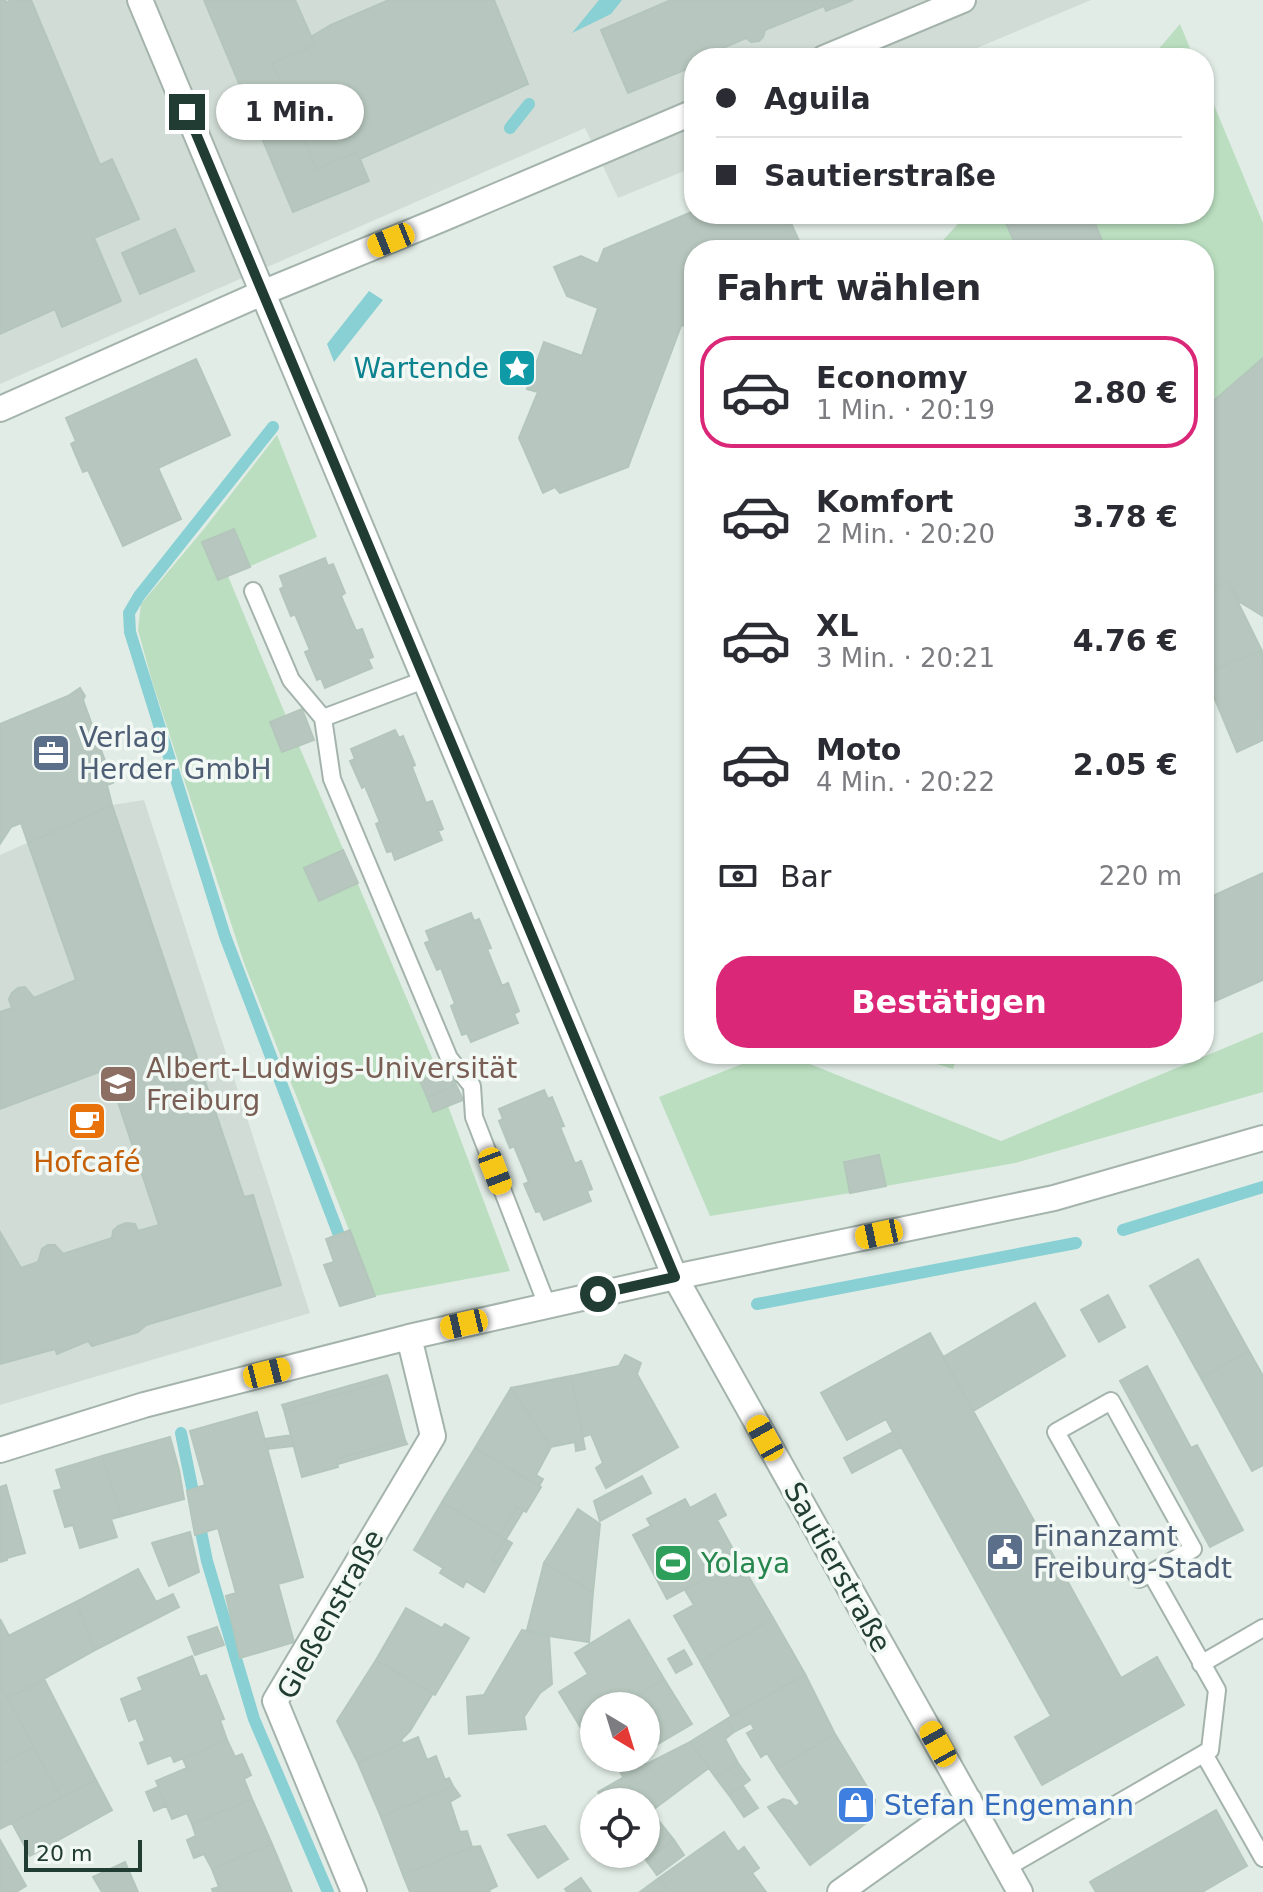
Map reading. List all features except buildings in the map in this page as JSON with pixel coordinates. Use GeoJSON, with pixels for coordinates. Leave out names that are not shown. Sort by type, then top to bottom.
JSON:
{"type":"FeatureCollection","features":[{"type":"Feature","properties":{"kind":"street","name":"Sautierstraße"},"geometry":{"type":"LineString","coordinates":[[140,0],[675,1277],[1020,1892]]}},
{"type":"Feature","properties":{"kind":"street"},"geometry":{"type":"LineString","coordinates":[[848,48],[963,0]]}},
{"type":"Feature","properties":{"kind":"street"},"geometry":{"type":"LineString","coordinates":[[0,409],[262,293],[684,116]]}},
{"type":"Feature","properties":{"kind":"street"},"geometry":{"type":"LineString","coordinates":[[0,1450],[144,1405],[409,1337],[675,1277],[1054,1198],[1263,1138]]}},
{"type":"Feature","properties":{"kind":"street","name":"Gießenstraße"},"geometry":{"type":"LineString","coordinates":[[354,1892],[275,1701],[433,1436],[409,1337]]}},
{"type":"Feature","properties":{"kind":"street"},"geometry":{"type":"LineString","coordinates":[[840,1892],[969,1800]]}},
{"type":"Feature","properties":{"kind":"lane"},"geometry":{"type":"LineString","coordinates":[[253,591],[291,680],[323,718],[332,779],[449,1058],[472,1086],[474,1117],[547,1305]]}},
{"type":"Feature","properties":{"kind":"lane"},"geometry":{"type":"LineString","coordinates":[[323,718],[424,680]]}},
{"type":"Feature","properties":{"kind":"lane"},"geometry":{"type":"LineString","coordinates":[[1111,1401],[1193,1549],[1151,1573],[1139,1579],[1056,1432],[1111,1401]]}},
{"type":"Feature","properties":{"kind":"lane"},"geometry":{"type":"LineString","coordinates":[[1006,1868],[1210,1750],[1217,1690],[1151,1573]]}},
{"type":"Feature","properties":{"kind":"lane"},"geometry":{"type":"LineString","coordinates":[[1201,1664],[1263,1628]]}},
{"type":"Feature","properties":{"kind":"lane"},"geometry":{"type":"LineString","coordinates":[[1204,1754],[1263,1858]]}},
{"type":"Feature","properties":{"kind":"shaded area"},"geometry":{"type":"Polygon","coordinates":[[[0,0],[1091,0],[977,48],[684,48],[684,171],[618,198],[585,128],[0,384],[0,0]]]}},
{"type":"Feature","properties":{"kind":"shaded area","name":"Albert-Ludwigs-Universität Freiburg"},"geometry":{"type":"Polygon","coordinates":[[[144,800],[310,1313],[0,1405],[0,855],[112,805],[144,800]]]}},
{"type":"Feature","properties":{"kind":"green space"},"geometry":{"type":"Polygon","coordinates":[[[1180,24],[1190,48],[1160,48],[1180,24]]]}},
{"type":"Feature","properties":{"kind":"green space"},"geometry":{"type":"Polygon","coordinates":[[[1214,105],[1263,223],[1263,358],[1214,401],[1214,240],[1102,240],[1095,224],[1214,224],[1214,105]]]}},
{"type":"Feature","properties":{"kind":"green space"},"geometry":{"type":"Polygon","coordinates":[[[958,224],[1006,224],[1014,240],[943,240],[958,224]]]}},
{"type":"Feature","properties":{"kind":"green space"},"geometry":{"type":"Polygon","coordinates":[[[277,435],[317,537],[228,576],[286,716],[282,751],[299,746],[439,1074],[420,1082],[433,1112],[448,1106],[510,1271],[375,1296],[244,963],[152,681],[138,630],[141,604],[277,435]]]}},
{"type":"Feature","properties":{"kind":"green space"},"geometry":{"type":"Polygon","coordinates":[[[1263,1032],[1263,1092],[1015,1163],[886,1186],[879,1155],[844,1161],[850,1193],[710,1216],[659,1097],[742,1064],[810,1064],[1001,1141],[1186,1064],[1214,1064],[1214,1052],[1263,1032]]]}},
{"type":"Feature","properties":{"kind":"green space"},"geometry":{"type":"Polygon","coordinates":[[[937,1064],[955,1064],[953,1069],[937,1064]]]}},
{"type":"Feature","properties":{"kind":"water"},"geometry":{"type":"Polygon","coordinates":[[[599,0],[622,0],[611,14],[572,33],[599,0]]]}},
{"type":"Feature","properties":{"kind":"water"},"geometry":{"type":"Polygon","coordinates":[[[369,291],[383,300],[334,362],[327,344],[369,291]]]}},
{"type":"Feature","properties":{"kind":"waterway"},"geometry":{"type":"LineString","coordinates":[[510,128],[529,104]]}},
{"type":"Feature","properties":{"kind":"waterway"},"geometry":{"type":"LineString","coordinates":[[273,427],[139,596],[129,613],[130,632],[225,936],[339,1235]]}},
{"type":"Feature","properties":{"kind":"waterway"},"geometry":{"type":"LineString","coordinates":[[1123,1230],[1263,1187]]}},
{"type":"Feature","properties":{"kind":"waterway"},"geometry":{"type":"LineString","coordinates":[[757,1304],[1076,1243]]}},
{"type":"Feature","properties":{"kind":"waterway"},"geometry":{"type":"LineString","coordinates":[[181,1433],[207,1561],[254,1719],[328,1892]]}},
{"type":"Feature","properties":{"kind":"place","name":"Wartende"},"geometry":{"type":"Point","coordinates":[517,368]}},
{"type":"Feature","properties":{"kind":"place","name":"Verlag Herder GmbH"},"geometry":{"type":"Point","coordinates":[51,753]}},
{"type":"Feature","properties":{"kind":"place","name":"Albert-Ludwigs-Universität Freiburg"},"geometry":{"type":"Point","coordinates":[118,1084]}},
{"type":"Feature","properties":{"kind":"place","name":"Hofcafé"},"geometry":{"type":"Point","coordinates":[87,1121]}},
{"type":"Feature","properties":{"kind":"place","name":"Finanzamt Freiburg-Stadt"},"geometry":{"type":"Point","coordinates":[1005,1552]}},
{"type":"Feature","properties":{"kind":"place","name":"Yolaya"},"geometry":{"type":"Point","coordinates":[673,1563]}},
{"type":"Feature","properties":{"kind":"place","name":"Stefan Engemann"},"geometry":{"type":"Point","coordinates":[856,1805]}},
{"type":"Feature","properties":{"kind":"route"},"geometry":{"type":"LineString","coordinates":[[187,112],[675,1277],[598,1294]]}}]}
